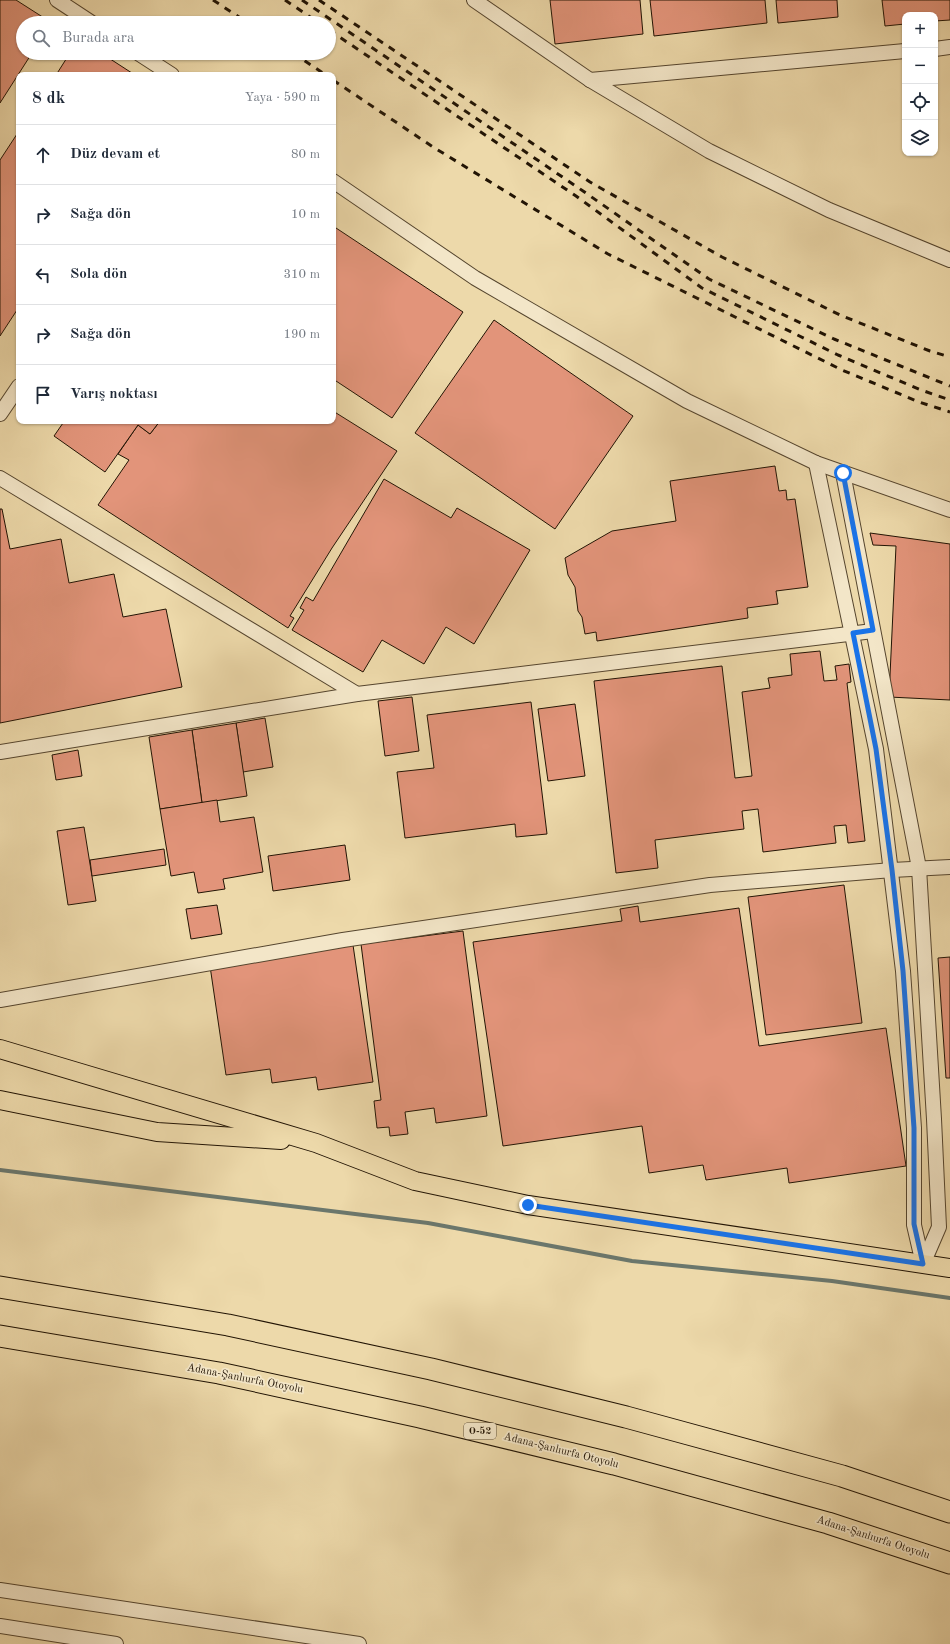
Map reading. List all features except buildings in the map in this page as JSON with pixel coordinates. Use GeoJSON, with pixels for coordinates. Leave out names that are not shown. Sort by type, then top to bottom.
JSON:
{"type":"FeatureCollection","features":[{"type":"Feature","properties":{"kind":"highway"},"geometry":{"type":"LineString","coordinates":[[0,1287],[228,1325],[431,1369],[626,1417],[804,1465],[950,1512]]}},
{"type":"Feature","properties":{"kind":"highway","name":"Adana-Şanlıurfa Otoyolu"},"geometry":{"type":"LineString","coordinates":[[0,1336],[219,1373],[420,1416],[614,1464],[790,1512],[950,1563]]}},
{"type":"Feature","properties":{"kind":"main road"},"geometry":{"type":"LineString","coordinates":[[0,1049],[316,1143],[416,1181],[528,1205],[950,1268]]}},
{"type":"Feature","properties":{"kind":"main road"},"geometry":{"type":"LineString","coordinates":[[0,1100],[157,1132],[316,1143]]}},
{"type":"Feature","properties":{"kind":"street"},"geometry":{"type":"LineString","coordinates":[[57,0],[81,16]]}},
{"type":"Feature","properties":{"kind":"street"},"geometry":{"type":"LineString","coordinates":[[474,0],[590,80],[709,151],[829,210],[950,260]]}},
{"type":"Feature","properties":{"kind":"street"},"geometry":{"type":"LineString","coordinates":[[938,49],[950,47]]}},
{"type":"Feature","properties":{"kind":"street"},"geometry":{"type":"LineString","coordinates":[[590,80],[902,52]]}},
{"type":"Feature","properties":{"kind":"street"},"geometry":{"type":"LineString","coordinates":[[149,60],[167,72]]}},
{"type":"Feature","properties":{"kind":"street"},"geometry":{"type":"LineString","coordinates":[[336,183],[482,282],[686,401],[816,464],[950,510]]}},
{"type":"Feature","properties":{"kind":"street"},"geometry":{"type":"LineString","coordinates":[[0,414],[16,390]]}},
{"type":"Feature","properties":{"kind":"street"},"geometry":{"type":"LineString","coordinates":[[816,464],[853,633],[876,749],[892,870],[903,971],[914,1128],[914,1224],[923,1264]]}},
{"type":"Feature","properties":{"kind":"street"},"geometry":{"type":"LineString","coordinates":[[843,473],[920,868],[939,1227],[923,1264]]}},
{"type":"Feature","properties":{"kind":"street"},"geometry":{"type":"LineString","coordinates":[[0,478],[357,694]]}},
{"type":"Feature","properties":{"kind":"street"},"geometry":{"type":"LineString","coordinates":[[0,752],[357,694],[873,630]]}},
{"type":"Feature","properties":{"kind":"street"},"geometry":{"type":"LineString","coordinates":[[0,1000],[342,940],[702,886],[892,870],[950,867]]}},
{"type":"Feature","properties":{"kind":"street"},"geometry":{"type":"LineString","coordinates":[[0,1590],[359,1644]]}},
{"type":"Feature","properties":{"kind":"street"},"geometry":{"type":"LineString","coordinates":[[0,1626],[116,1644]]}},
{"type":"Feature","properties":{"kind":"waterway"},"geometry":{"type":"LineString","coordinates":[[0,1170],[428,1223],[632,1261],[832,1281],[950,1298]]}},
{"type":"Feature","properties":{"kind":"railway"},"geometry":{"type":"LineString","coordinates":[[213,0],[237,16]]}},
{"type":"Feature","properties":{"kind":"railway"},"geometry":{"type":"LineString","coordinates":[[285,0],[309,16]]}},
{"type":"Feature","properties":{"kind":"railway"},"geometry":{"type":"LineString","coordinates":[[302,0],[326,16]]}},
{"type":"Feature","properties":{"kind":"railway"},"geometry":{"type":"LineString","coordinates":[[319,0],[590,182],[722,257],[840,315],[930,351],[950,357]]}},
{"type":"Feature","properties":{"kind":"railway"},"geometry":{"type":"LineString","coordinates":[[336,23],[583,191],[709,279],[834,339],[950,386]]}},
{"type":"Feature","properties":{"kind":"railway"},"geometry":{"type":"LineString","coordinates":[[336,35],[576,196],[702,288],[838,355],[921,390],[950,400]]}},
{"type":"Feature","properties":{"kind":"railway"},"geometry":{"type":"LineString","coordinates":[[304,60],[322,72]]}},
{"type":"Feature","properties":{"kind":"railway"},"geometry":{"type":"LineString","coordinates":[[336,82],[433,147],[608,254],[842,370],[919,402],[950,412]]}},
{"type":"Feature","properties":{"kind":"route"},"geometry":{"type":"LineString","coordinates":[[528,1205],[923,1264],[914,1224],[914,1128],[903,971],[892,870],[876,749],[853,633],[873,630],[843,473]]}}]}
